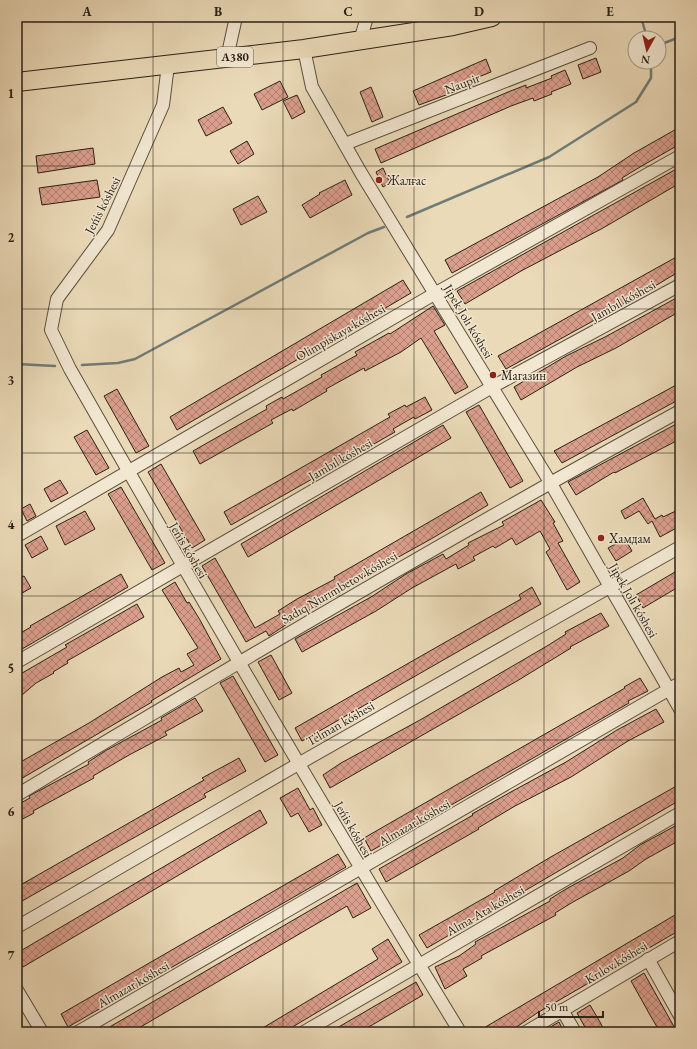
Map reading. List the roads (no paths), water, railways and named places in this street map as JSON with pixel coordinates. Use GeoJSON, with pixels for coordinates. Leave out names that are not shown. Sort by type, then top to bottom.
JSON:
{"type":"FeatureCollection","features":[{"type":"Feature","properties":{"kind":"highway","name":"A380"},"geometry":{"type":"LineString","coordinates":[[17,82],[304,49],[360,41],[434,23],[492,17]]}},
{"type":"Feature","properties":{"kind":"street"},"geometry":{"type":"LineString","coordinates":[[227,58],[236,17]]}},
{"type":"Feature","properties":{"kind":"street"},"geometry":{"type":"LineString","coordinates":[[360,41],[367,17]]}},
{"type":"Feature","properties":{"kind":"street","name":"Naupir"},"geometry":{"type":"LineString","coordinates":[[345,144],[590,48]]}},
{"type":"Feature","properties":{"kind":"street","name":"Jipek Jolı kóshesi"},"geometry":{"type":"LineString","coordinates":[[304,49],[312,87],[550,482],[680,709]]}},
{"type":"Feature","properties":{"kind":"street","name":"Jeńis kóshesi"},"geometry":{"type":"LineString","coordinates":[[168,65],[163,105],[144,150],[108,230],[57,298],[51,330],[70,369],[238,662],[300,763],[360,869],[460,1032]]}},
{"type":"Feature","properties":{"kind":"street","name":"Olimpiskaya kóshesi"},"geometry":{"type":"LineString","coordinates":[[17,536],[128,470],[436,293],[680,156]]}},
{"type":"Feature","properties":{"kind":"street","name":"Jambıl kóshesi"},"geometry":{"type":"LineString","coordinates":[[17,662],[492,387],[680,285]]}},
{"type":"Feature","properties":{"kind":"street","name":"Sadıq Nurımbetov kóshesi"},"geometry":{"type":"LineString","coordinates":[[17,795],[238,662],[550,482],[680,411]]}},
{"type":"Feature","properties":{"kind":"street","name":"Telman kóshesi"},"geometry":{"type":"LineString","coordinates":[[17,927],[300,763],[610,586],[680,548]]}},
{"type":"Feature","properties":{"kind":"street","name":"Almazar kóshesi"},"geometry":{"type":"LineString","coordinates":[[78,1032],[680,683]]}},
{"type":"Feature","properties":{"kind":"street","name":"Alma-Ata kóshesi"},"geometry":{"type":"LineString","coordinates":[[304,1032],[680,813]]}},
{"type":"Feature","properties":{"kind":"street","name":"Krılov kóshesi"},"geometry":{"type":"LineString","coordinates":[[526,1032],[680,941]]}},
{"type":"Feature","properties":{"kind":"street"},"geometry":{"type":"LineString","coordinates":[[648,959],[680,1016]]}},
{"type":"Feature","properties":{"kind":"street"},"geometry":{"type":"LineString","coordinates":[[17,990],[42,1032]]}},
{"type":"Feature","properties":{"kind":"street"},"geometry":{"type":"LineString","coordinates":[[562,1010],[575,1032]]}},
{"type":"Feature","properties":{"kind":"waterway"},"geometry":{"type":"LineString","coordinates":[[641,17],[645,30]]}},
{"type":"Feature","properties":{"kind":"waterway"},"geometry":{"type":"LineString","coordinates":[[667,42],[680,37]]}},
{"type":"Feature","properties":{"kind":"waterway"},"geometry":{"type":"LineString","coordinates":[[407,217],[549,157],[636,102],[651,78],[651,70]]}},
{"type":"Feature","properties":{"kind":"waterway"},"geometry":{"type":"LineString","coordinates":[[82,365],[118,363],[135,359],[368,233],[384,227]]}},
{"type":"Feature","properties":{"kind":"waterway"},"geometry":{"type":"LineString","coordinates":[[17,364],[55,366]]}},
{"type":"Feature","properties":{"kind":"place","name":"Жалғас"},"geometry":{"type":"Point","coordinates":[379,180]}},
{"type":"Feature","properties":{"kind":"place","name":"Магазин"},"geometry":{"type":"Point","coordinates":[493,375]}},
{"type":"Feature","properties":{"kind":"place","name":"Хамдам"},"geometry":{"type":"Point","coordinates":[601,538]}}]}
